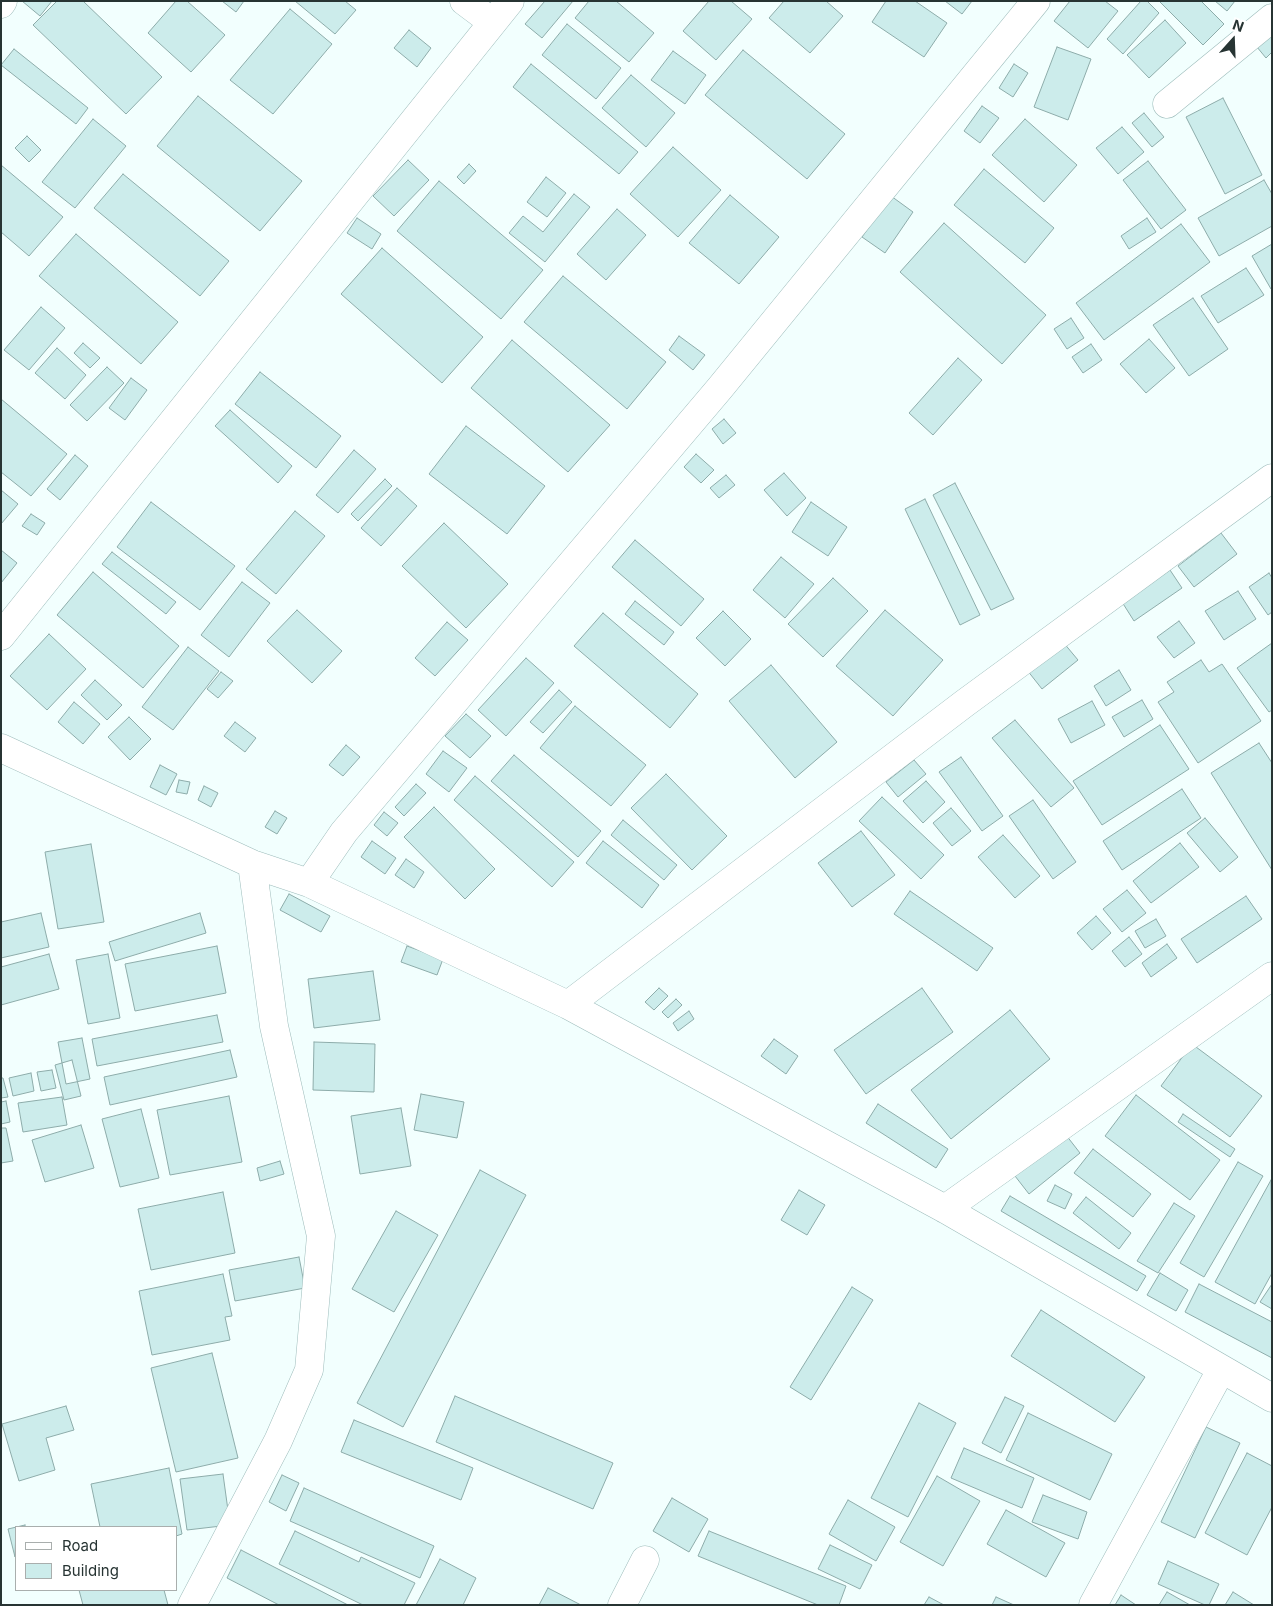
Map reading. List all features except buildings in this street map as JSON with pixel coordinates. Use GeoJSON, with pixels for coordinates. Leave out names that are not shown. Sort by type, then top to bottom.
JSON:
{"type":"FeatureCollection","features":[{"type":"Feature","properties":{"kind":"street"},"geometry":{"type":"LineString","coordinates":[[464,1],[492,22]]}},
{"type":"Feature","properties":{"kind":"street"},"geometry":{"type":"LineString","coordinates":[[1,636],[510,1]]}},
{"type":"Feature","properties":{"kind":"street"},"geometry":{"type":"LineString","coordinates":[[309,883],[344,832],[720,388],[1036,1]]}},
{"type":"Feature","properties":{"kind":"street"},"geometry":{"type":"LineString","coordinates":[[1167,104],[1272,18]]}},
{"type":"Feature","properties":{"kind":"street"},"geometry":{"type":"LineString","coordinates":[[568,1005],[964,703],[1272,478]]}},
{"type":"Feature","properties":{"kind":"street"},"geometry":{"type":"LineString","coordinates":[[1,748],[252,864],[309,883],[568,1005],[945,1209],[1272,1398]]}},
{"type":"Feature","properties":{"kind":"street"},"geometry":{"type":"LineString","coordinates":[[192,1605],[278,1441],[309,1370],[321,1236],[274,1026],[252,864]]}},
{"type":"Feature","properties":{"kind":"street"},"geometry":{"type":"LineString","coordinates":[[945,1209],[1272,976]]}},
{"type":"Feature","properties":{"kind":"street"},"geometry":{"type":"LineString","coordinates":[[1093,1605],[1221,1370]]}},
{"type":"Feature","properties":{"kind":"street"},"geometry":{"type":"LineString","coordinates":[[622,1605],[645,1560]]}}]}
